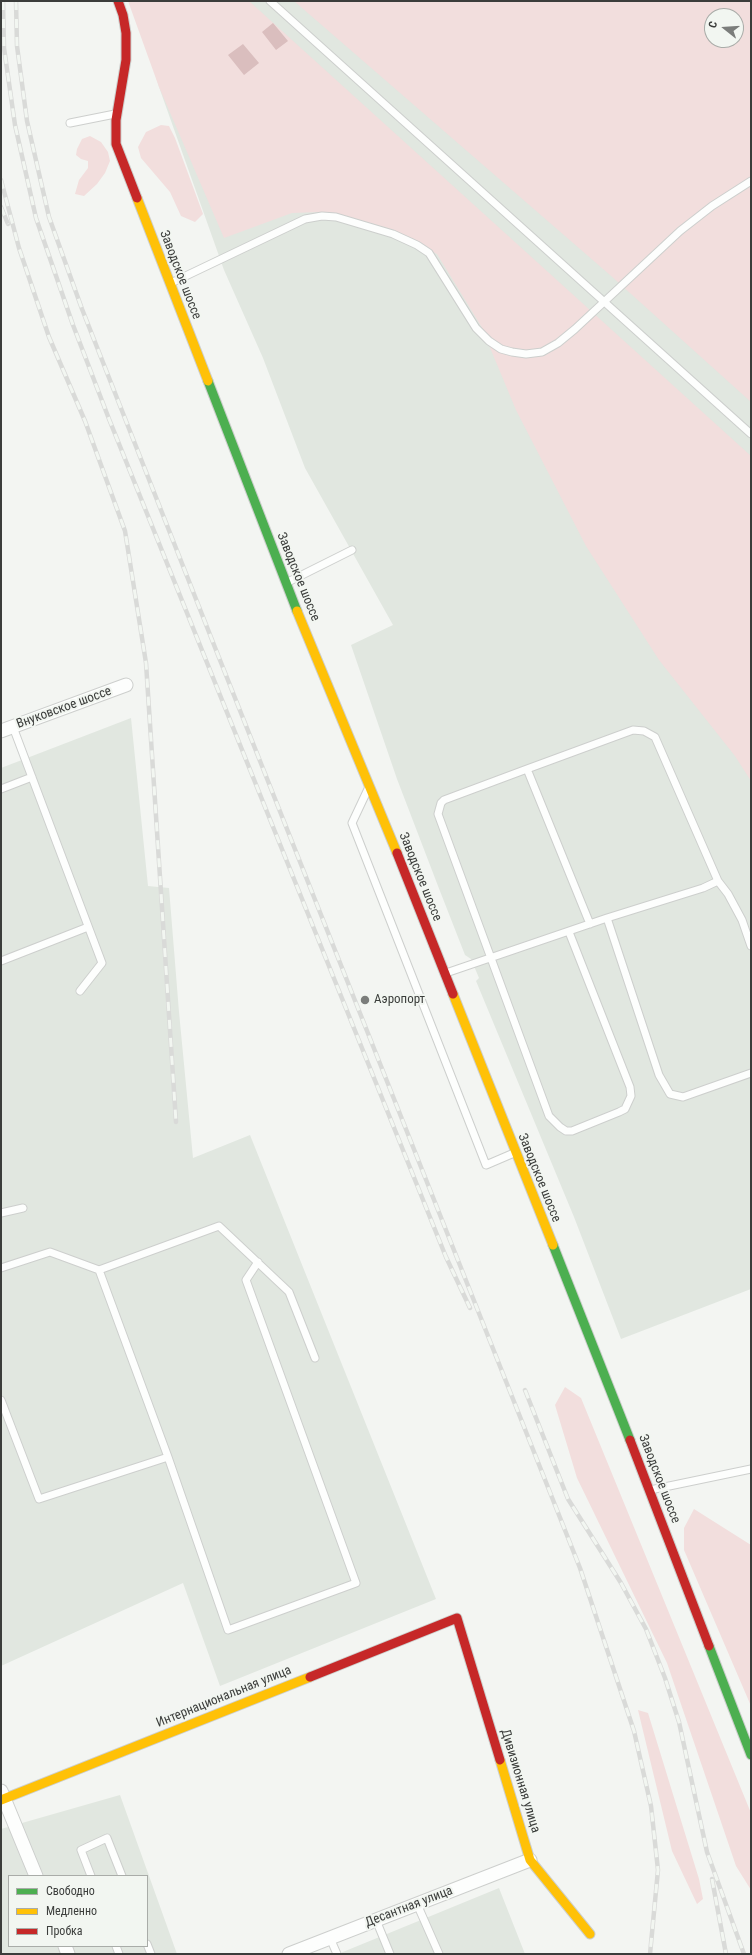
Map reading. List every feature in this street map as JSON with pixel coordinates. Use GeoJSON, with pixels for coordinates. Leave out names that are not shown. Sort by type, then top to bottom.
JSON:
{"type":"FeatureCollection","features":[{"type":"Feature","properties":{"kind":"street","name":"Заводское шоссе"},"geometry":{"type":"LineString","coordinates":[[118,1],[123,15],[126,33],[126,60],[118,113],[116,144],[168,284],[286,584],[370,785],[650,1490],[751,1755]]}},
{"type":"Feature","properties":{"kind":"street","name":"Внуковское шоссе"},"geometry":{"type":"LineString","coordinates":[[7,729],[126,685]]}},
{"type":"Feature","properties":{"kind":"street","name":"Интернациональная улица"},"geometry":{"type":"LineString","coordinates":[[2,1796],[456,1618]]}},
{"type":"Feature","properties":{"kind":"street","name":"Дивизионная улица"},"geometry":{"type":"LineString","coordinates":[[456,1618],[530,1860],[590,1934]]}},
{"type":"Feature","properties":{"kind":"street"},"geometry":{"type":"LineString","coordinates":[[2,1796],[36,1875]]}},
{"type":"Feature","properties":{"kind":"street","name":"Десантная улица"},"geometry":{"type":"LineString","coordinates":[[289,1954],[530,1860]]}},
{"type":"Feature","properties":{"kind":"lane"},"geometry":{"type":"LineString","coordinates":[[270,1],[751,434]]}},
{"type":"Feature","properties":{"kind":"lane"},"geometry":{"type":"LineString","coordinates":[[70,123],[118,113]]}},
{"type":"Feature","properties":{"kind":"lane"},"geometry":{"type":"LineString","coordinates":[[168,284],[283,228],[305,219],[322,216],[354,221],[393,234],[417,245],[429,253],[476,328],[488,341],[501,349],[526,354],[542,352],[564,338],[605,303],[680,231],[712,206],[751,182]]}},
{"type":"Feature","properties":{"kind":"lane"},"geometry":{"type":"LineString","coordinates":[[286,584],[352,550]]}},
{"type":"Feature","properties":{"kind":"lane"},"geometry":{"type":"LineString","coordinates":[[7,729],[32,777],[102,964],[80,991]]}},
{"type":"Feature","properties":{"kind":"lane"},"geometry":{"type":"LineString","coordinates":[[570,932],[630,1087],[631,1096],[625,1109],[572,1131],[566,1131],[549,1116],[438,814],[439,807],[444,800],[633,730],[639,730],[650,734],[655,738],[718,881],[728,894],[742,920],[751,946]]}},
{"type":"Feature","properties":{"kind":"lane"},"geometry":{"type":"LineString","coordinates":[[527,769],[590,924]]}},
{"type":"Feature","properties":{"kind":"lane"},"geometry":{"type":"LineString","coordinates":[[1,789],[32,777]]}},
{"type":"Feature","properties":{"kind":"lane"},"geometry":{"type":"LineString","coordinates":[[370,785],[352,823],[486,1165],[515,1153]]}},
{"type":"Feature","properties":{"kind":"lane"},"geometry":{"type":"LineString","coordinates":[[444,974],[492,959],[607,918],[703,888],[718,881]]}},
{"type":"Feature","properties":{"kind":"lane"},"geometry":{"type":"LineString","coordinates":[[607,918],[659,1075],[670,1094],[683,1097],[751,1073]]}},
{"type":"Feature","properties":{"kind":"lane"},"geometry":{"type":"LineString","coordinates":[[1,961],[88,927]]}},
{"type":"Feature","properties":{"kind":"lane"},"geometry":{"type":"LineString","coordinates":[[1,1213],[23,1208]]}},
{"type":"Feature","properties":{"kind":"lane"},"geometry":{"type":"LineString","coordinates":[[1,1268],[50,1252],[99,1270],[219,1226],[289,1292],[314,1358]]}},
{"type":"Feature","properties":{"kind":"lane"},"geometry":{"type":"LineString","coordinates":[[99,1270],[168,1457],[228,1630],[356,1583],[246,1280],[258,1262]]}},
{"type":"Feature","properties":{"kind":"lane"},"geometry":{"type":"LineString","coordinates":[[1,1400],[39,1500],[168,1457]]}},
{"type":"Feature","properties":{"kind":"lane"},"geometry":{"type":"LineString","coordinates":[[650,1490],[751,1469]]}},
{"type":"Feature","properties":{"kind":"lane"},"geometry":{"type":"LineString","coordinates":[[91,1875],[81,1850],[107,1838],[122,1875]]}},
{"type":"Feature","properties":{"kind":"lane"},"geometry":{"type":"LineString","coordinates":[[417,1904],[439,1954]]}},
{"type":"Feature","properties":{"kind":"lane"},"geometry":{"type":"LineString","coordinates":[[376,1920],[390,1954]]}},
{"type":"Feature","properties":{"kind":"lane"},"geometry":{"type":"LineString","coordinates":[[330,1938],[337,1954]]}},
{"type":"Feature","properties":{"kind":"shaded area"},"geometry":{"type":"Polygon","coordinates":[[[128,1],[249,1],[751,456],[751,781],[735,756],[659,660],[586,546],[516,410],[481,326],[437,254],[374,224],[320,212],[292,213],[224,238],[159,87],[128,1]]]}},
{"type":"Feature","properties":{"kind":"shaded area"},"geometry":{"type":"Polygon","coordinates":[[[133,1],[751,1],[751,1289],[621,1339],[574,1217],[476,981],[479,978],[471,959],[465,955],[438,886],[397,779],[351,645],[393,625],[305,468],[263,358],[224,270],[159,87],[133,1]]]}},
{"type":"Feature","properties":{"kind":"shaded area"},"geometry":{"type":"Polygon","coordinates":[[[294,1],[751,1],[751,402],[610,275],[294,1]]]}},
{"type":"Feature","properties":{"kind":"shaded area"},"geometry":{"type":"Polygon","coordinates":[[[273,23],[288,41],[276,50],[262,32],[273,23]]]}},
{"type":"Feature","properties":{"kind":"shaded area"},"geometry":{"type":"Polygon","coordinates":[[[243,44],[259,63],[244,75],[228,55],[243,44]]]}},
{"type":"Feature","properties":{"kind":"shaded area"},"geometry":{"type":"Polygon","coordinates":[[[161,125],[169,126],[175,138],[203,214],[195,222],[181,216],[170,192],[141,158],[138,147],[146,132],[161,125]]]}},
{"type":"Feature","properties":{"kind":"shaded area"},"geometry":{"type":"Polygon","coordinates":[[[90,136],[101,142],[108,152],[110,161],[105,173],[97,184],[84,196],[75,194],[79,180],[88,168],[88,161],[81,159],[76,155],[82,139],[90,136]]]}},
{"type":"Feature","properties":{"kind":"shaded area"},"geometry":{"type":"Polygon","coordinates":[[[131,718],[148,886],[169,888],[193,1158],[250,1135],[436,1599],[220,1686],[183,1583],[1,1666],[1,768],[131,718]]]}},
{"type":"Feature","properties":{"kind":"shaded area"},"geometry":{"type":"Polygon","coordinates":[[[565,1387],[581,1398],[751,1813],[751,1890],[736,1866],[667,1663],[577,1478],[555,1405],[565,1387]]]}},
{"type":"Feature","properties":{"kind":"shaded area"},"geometry":{"type":"Polygon","coordinates":[[[694,1509],[751,1545],[751,1706],[684,1550],[684,1528],[694,1509]]]}},
{"type":"Feature","properties":{"kind":"shaded area"},"geometry":{"type":"Polygon","coordinates":[[[638,1710],[648,1713],[699,1879],[703,1899],[697,1904],[672,1851],[638,1710]]]}},
{"type":"Feature","properties":{"kind":"shaded area"},"geometry":{"type":"Polygon","coordinates":[[[120,1795],[177,1954],[1,1954],[1,1829],[120,1795]]]}},
{"type":"Feature","properties":{"kind":"shaded area"},"geometry":{"type":"Polygon","coordinates":[[[499,1888],[525,1954],[338,1954],[499,1888]]]}},
{"type":"Feature","properties":{"kind":"railway"},"geometry":{"type":"LineString","coordinates":[[3,1],[4,48],[15,125],[36,218],[73,325],[109,419],[446,1257],[470,1308]]}},
{"type":"Feature","properties":{"kind":"railway"},"geometry":{"type":"LineString","coordinates":[[16,1],[17,46],[27,121],[49,217],[82,309],[216,650],[580,1568],[634,1731],[651,1806],[658,1870],[650,1954]]}},
{"type":"Feature","properties":{"kind":"railway"},"geometry":{"type":"LineString","coordinates":[[1,180],[19,248],[49,337],[85,421],[125,531],[146,663],[176,1122]]}},
{"type":"Feature","properties":{"kind":"railway"},"geometry":{"type":"LineString","coordinates":[[1,207],[8,224]]}},
{"type":"Feature","properties":{"kind":"railway"},"geometry":{"type":"LineString","coordinates":[[525,1390],[568,1499],[621,1583],[646,1629],[665,1678],[679,1722],[707,1852],[744,1954]]}},
{"type":"Feature","properties":{"kind":"railway"},"geometry":{"type":"LineString","coordinates":[[712,1879],[726,1954]]}},
{"type":"Feature","properties":{"kind":"traffic: fast"},"geometry":{"type":"LineString","coordinates":[[208,381],[297,611]]}},
{"type":"Feature","properties":{"kind":"traffic: fast"},"geometry":{"type":"LineString","coordinates":[[553,1245],[630,1440]]}},
{"type":"Feature","properties":{"kind":"traffic: fast"},"geometry":{"type":"LineString","coordinates":[[709,1646],[751,1755]]}},
{"type":"Feature","properties":{"kind":"traffic: slow"},"geometry":{"type":"LineString","coordinates":[[137,198],[208,381]]}},
{"type":"Feature","properties":{"kind":"traffic: slow"},"geometry":{"type":"LineString","coordinates":[[297,611],[397,853]]}},
{"type":"Feature","properties":{"kind":"traffic: slow"},"geometry":{"type":"LineString","coordinates":[[453,994],[553,1245]]}},
{"type":"Feature","properties":{"kind":"traffic: slow"},"geometry":{"type":"LineString","coordinates":[[1,1800],[310,1677]]}},
{"type":"Feature","properties":{"kind":"traffic: slow"},"geometry":{"type":"LineString","coordinates":[[500,1760],[530,1860],[590,1934]]}},
{"type":"Feature","properties":{"kind":"traffic: jam"},"geometry":{"type":"LineString","coordinates":[[118,1],[123,15],[126,33],[126,60],[116,120],[116,144],[137,198]]}},
{"type":"Feature","properties":{"kind":"traffic: jam"},"geometry":{"type":"LineString","coordinates":[[397,853],[453,994]]}},
{"type":"Feature","properties":{"kind":"traffic: jam"},"geometry":{"type":"LineString","coordinates":[[630,1440],[709,1646]]}},
{"type":"Feature","properties":{"kind":"traffic: jam"},"geometry":{"type":"LineString","coordinates":[[310,1677],[457,1618],[500,1760]]}},
{"type":"Feature","properties":{"kind":"place","name":"Аэропорт"},"geometry":{"type":"Point","coordinates":[365,1000]}}]}
